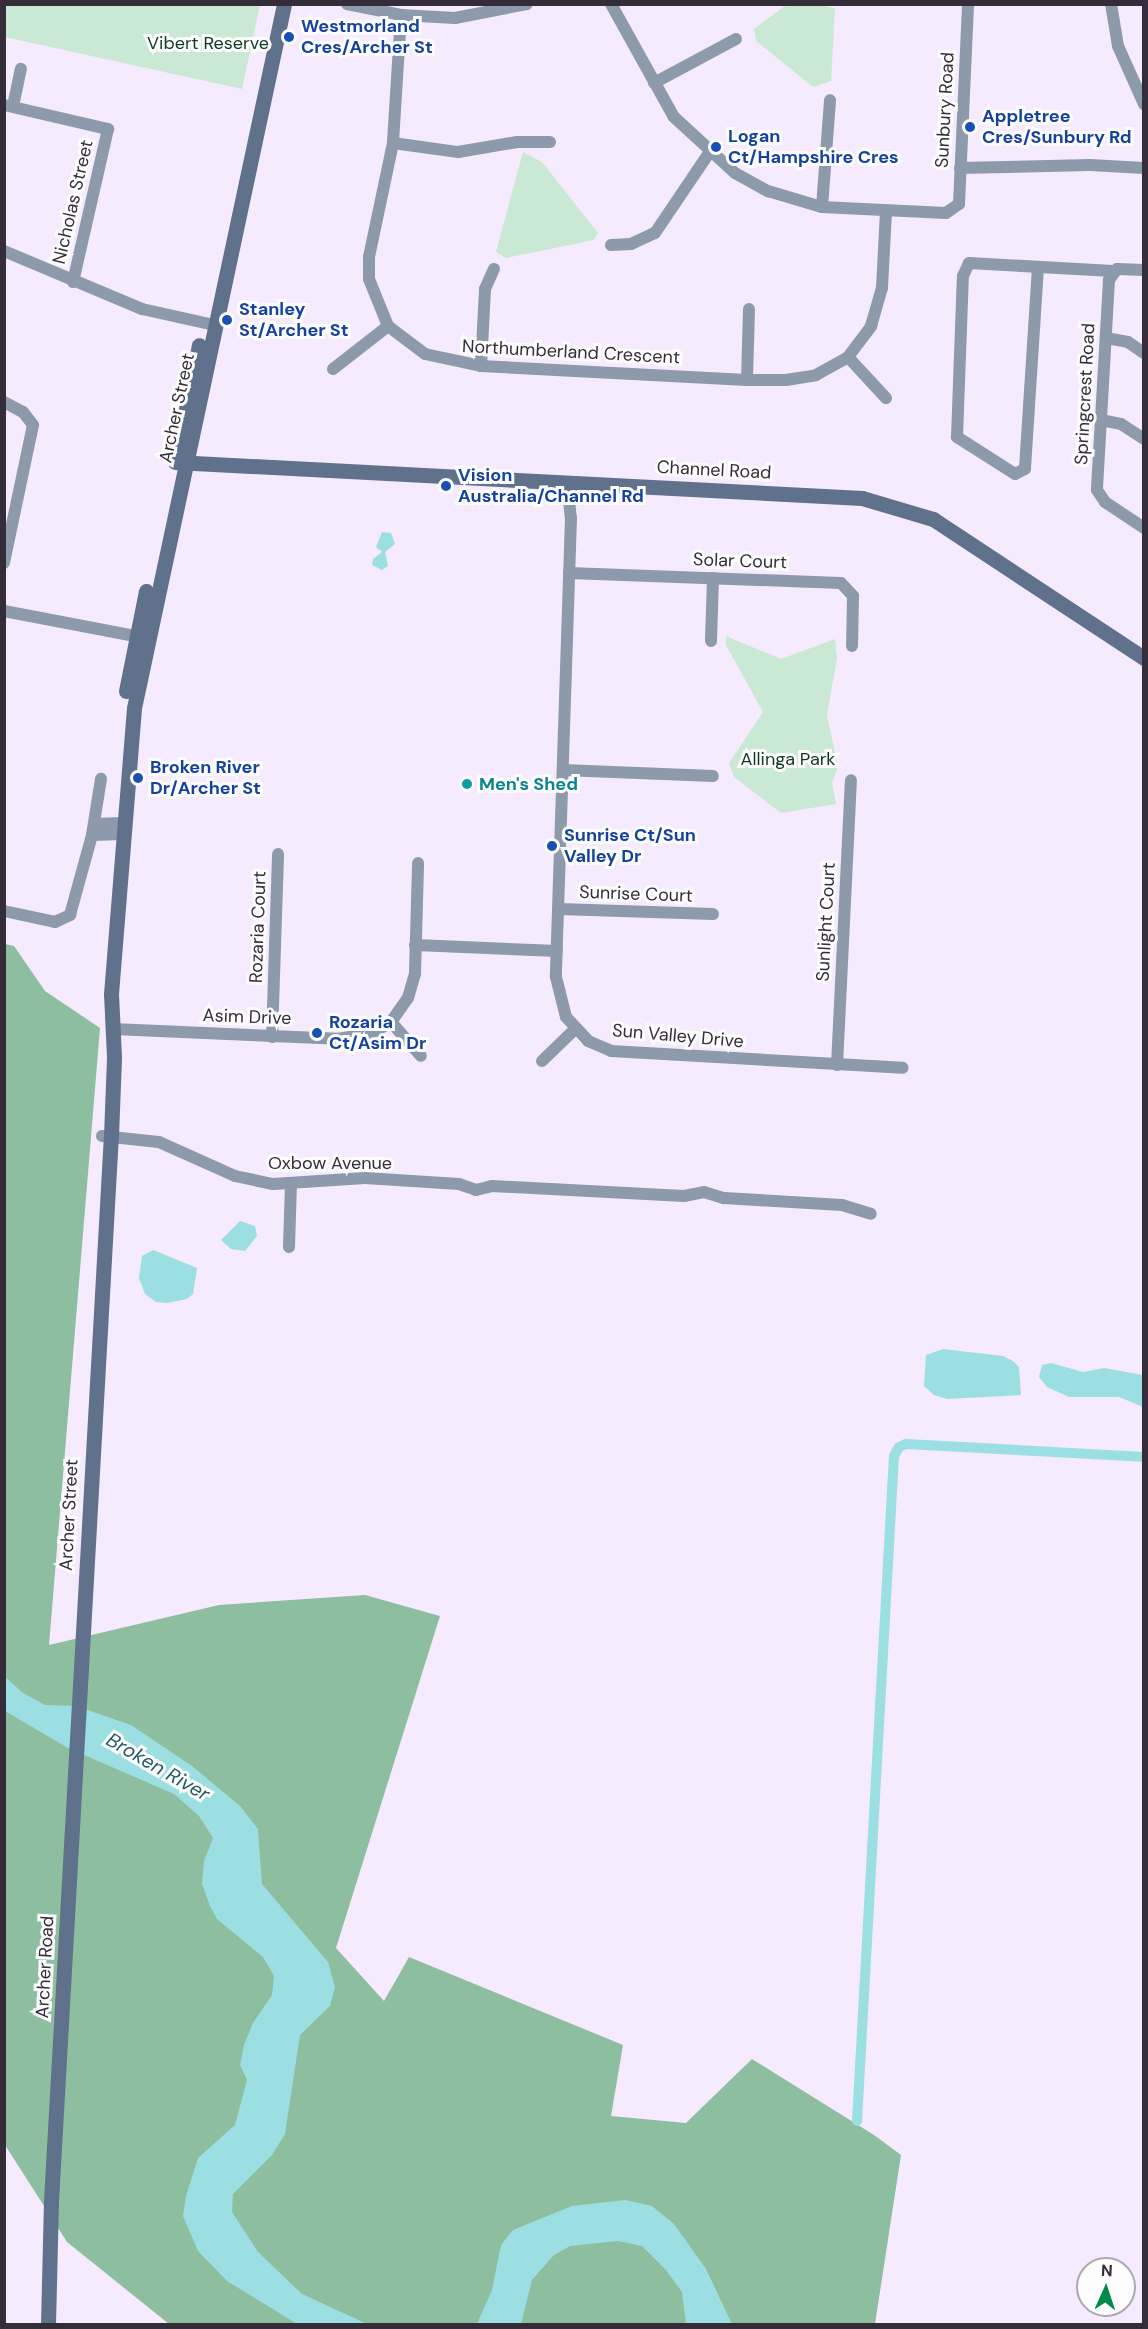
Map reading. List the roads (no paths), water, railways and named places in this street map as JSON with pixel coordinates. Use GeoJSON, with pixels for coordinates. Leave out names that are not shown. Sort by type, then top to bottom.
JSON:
{"type":"FeatureCollection","features":[{"type":"Feature","properties":{"kind":"main road","name":"Archer Street"},"geometry":{"type":"LineString","coordinates":[[267,61],[273,4]]}},
{"type":"Feature","properties":{"kind":"main road","name":"Archer Street"},"geometry":{"type":"LineString","coordinates":[[77,1735],[106,1136],[112,1031],[118,994],[117,941],[129,715],[140,637],[267,61],[284,4]]}},
{"type":"Feature","properties":{"kind":"main road","name":"Channel Road"},"geometry":{"type":"LineString","coordinates":[[181,456],[238,464],[862,498],[921,514],[1143,658]]}},
{"type":"Feature","properties":{"kind":"main road","name":"Archer Road"},"geometry":{"type":"LineString","coordinates":[[48,2325],[51,2201],[77,1735]]}},
{"type":"Feature","properties":{"kind":"main road","name":"Archer Road"},"geometry":{"type":"LineString","coordinates":[[39,2325],[51,2201]]}},
{"type":"Feature","properties":{"kind":"street"},"geometry":{"type":"LineString","coordinates":[[347,4],[401,15],[455,18],[527,4]]}},
{"type":"Feature","properties":{"kind":"street"},"geometry":{"type":"LineString","coordinates":[[611,4],[674,117],[709,153],[768,191],[822,207],[886,212]]}},
{"type":"Feature","properties":{"kind":"street","name":"Sunbury Road"},"geometry":{"type":"LineString","coordinates":[[886,212],[948,213],[959,204],[968,4]]}},
{"type":"Feature","properties":{"kind":"street"},"geometry":{"type":"LineString","coordinates":[[1111,4],[1118,46],[1143,104]]}},
{"type":"Feature","properties":{"kind":"street"},"geometry":{"type":"LineString","coordinates":[[333,369],[388,326],[369,279],[369,257],[393,143],[401,15]]}},
{"type":"Feature","properties":{"kind":"street"},"geometry":{"type":"LineString","coordinates":[[654,83],[736,39]]}},
{"type":"Feature","properties":{"kind":"street"},"geometry":{"type":"LineString","coordinates":[[9,105],[21,69]]}},
{"type":"Feature","properties":{"kind":"street"},"geometry":{"type":"LineString","coordinates":[[822,207],[830,100]]}},
{"type":"Feature","properties":{"kind":"street","name":"Nicholas Street"},"geometry":{"type":"LineString","coordinates":[[9,105],[108,129],[73,282]]}},
{"type":"Feature","properties":{"kind":"street"},"geometry":{"type":"LineString","coordinates":[[393,143],[458,152],[517,142],[550,142]]}},
{"type":"Feature","properties":{"kind":"street"},"geometry":{"type":"LineString","coordinates":[[611,245],[631,244],[655,233],[709,153]]}},
{"type":"Feature","properties":{"kind":"street"},"geometry":{"type":"LineString","coordinates":[[960,168],[1090,165],[1143,168]]}},
{"type":"Feature","properties":{"kind":"street","name":"Northumberland Crescent"},"geometry":{"type":"LineString","coordinates":[[388,326],[425,354],[481,366],[747,380],[802,378],[848,357],[864,338],[878,310],[886,212]]}},
{"type":"Feature","properties":{"kind":"street"},"geometry":{"type":"LineString","coordinates":[[4,251],[73,282],[142,309],[209,324]]}},
{"type":"Feature","properties":{"kind":"street"},"geometry":{"type":"LineString","coordinates":[[1038,267],[1025,469],[1015,474],[957,437],[963,276],[969,263],[1143,270]]}},
{"type":"Feature","properties":{"kind":"street"},"geometry":{"type":"LineString","coordinates":[[481,366],[484,289],[494,269]]}},
{"type":"Feature","properties":{"kind":"street","name":"Springcrest Road"},"geometry":{"type":"LineString","coordinates":[[1113,270],[1109,280],[1101,420],[1100,496],[1143,528]]}},
{"type":"Feature","properties":{"kind":"street"},"geometry":{"type":"LineString","coordinates":[[747,380],[749,309]]}},
{"type":"Feature","properties":{"kind":"street"},"geometry":{"type":"LineString","coordinates":[[1106,338],[1128,342],[1143,353]]}},
{"type":"Feature","properties":{"kind":"street"},"geometry":{"type":"LineString","coordinates":[[848,357],[886,398]]}},
{"type":"Feature","properties":{"kind":"street"},"geometry":{"type":"LineString","coordinates":[[4,402],[23,412],[33,425],[4,563]]}},
{"type":"Feature","properties":{"kind":"street"},"geometry":{"type":"LineString","coordinates":[[1101,420],[1121,424],[1143,439]]}},
{"type":"Feature","properties":{"kind":"street"},"geometry":{"type":"LineString","coordinates":[[542,1061],[574,1030],[556,988],[571,518],[575,491],[572,482]]}},
{"type":"Feature","properties":{"kind":"street","name":"Solar Court"},"geometry":{"type":"LineString","coordinates":[[569,573],[846,585],[854,602],[852,646]]}},
{"type":"Feature","properties":{"kind":"street"},"geometry":{"type":"LineString","coordinates":[[711,641],[713,578]]}},
{"type":"Feature","properties":{"kind":"street"},"geometry":{"type":"LineString","coordinates":[[4,610],[140,637]]}},
{"type":"Feature","properties":{"kind":"street"},"geometry":{"type":"LineString","coordinates":[[563,770],[713,776]]}},
{"type":"Feature","properties":{"kind":"street"},"geometry":{"type":"LineString","coordinates":[[4,911],[55,922],[70,915],[93,830],[101,779]]}},
{"type":"Feature","properties":{"kind":"street","name":"Sunlight Court"},"geometry":{"type":"LineString","coordinates":[[837,1065],[851,780]]}},
{"type":"Feature","properties":{"kind":"street"},"geometry":{"type":"LineString","coordinates":[[93,830],[122,828]]}},
{"type":"Feature","properties":{"kind":"street","name":"Rozaria Court"},"geometry":{"type":"LineString","coordinates":[[272,1037],[278,854]]}},
{"type":"Feature","properties":{"kind":"street"},"geometry":{"type":"LineString","coordinates":[[418,863],[415,973],[408,998],[392,1022],[422,1056]]}},
{"type":"Feature","properties":{"kind":"street","name":"Sunrise Court"},"geometry":{"type":"LineString","coordinates":[[559,909],[713,914]]}},
{"type":"Feature","properties":{"kind":"street"},"geometry":{"type":"LineString","coordinates":[[415,945],[557,951]]}},
{"type":"Feature","properties":{"kind":"street","name":"Asim Drive"},"geometry":{"type":"LineString","coordinates":[[112,1031],[360,1038],[392,1022]]}},
{"type":"Feature","properties":{"kind":"street","name":"Sun Valley Drive"},"geometry":{"type":"LineString","coordinates":[[574,1030],[611,1051],[903,1068]]}},
{"type":"Feature","properties":{"kind":"street","name":"Oxbow Avenue"},"geometry":{"type":"LineString","coordinates":[[106,1136],[159,1142],[254,1181],[291,1183],[365,1178],[459,1184],[477,1180],[492,1186],[684,1196],[704,1192],[724,1198],[842,1205],[871,1214]]}},
{"type":"Feature","properties":{"kind":"street"},"geometry":{"type":"LineString","coordinates":[[289,1247],[291,1183]]}},
{"type":"Feature","properties":{"kind":"water"},"geometry":{"type":"Polygon","coordinates":[[[382,532],[391,533],[395,544],[385,552],[388,566],[382,570],[372,565],[373,559],[382,552],[376,547],[382,532]]]}},
{"type":"Feature","properties":{"kind":"water"},"geometry":{"type":"Polygon","coordinates":[[[240,1221],[255,1226],[257,1236],[245,1251],[231,1249],[221,1240],[240,1221]]]}},
{"type":"Feature","properties":{"kind":"water"},"geometry":{"type":"Polygon","coordinates":[[[153,1250],[197,1268],[193,1294],[187,1299],[167,1303],[156,1302],[145,1294],[139,1278],[142,1256],[153,1250]]]}},
{"type":"Feature","properties":{"kind":"water"},"geometry":{"type":"Polygon","coordinates":[[[943,1349],[1003,1356],[1013,1361],[1019,1367],[1021,1395],[947,1399],[934,1395],[924,1386],[926,1355],[943,1349]]]}},
{"type":"Feature","properties":{"kind":"water"},"geometry":{"type":"Polygon","coordinates":[[[1051,1363],[1083,1372],[1104,1368],[1143,1375],[1143,1407],[1119,1397],[1069,1397],[1047,1387],[1039,1377],[1042,1365],[1051,1363]]]}},
{"type":"Feature","properties":{"kind":"water","name":"Broken River"},"geometry":{"type":"Polygon","coordinates":[[[4,1676],[23,1693],[45,1705],[76,1706],[131,1725],[192,1766],[240,1806],[258,1829],[262,1884],[328,1962],[335,1987],[330,2006],[300,2035],[285,2134],[272,2155],[233,2194],[232,2212],[258,2252],[302,2294],[367,2324],[297,2324],[227,2281],[198,2251],[183,2216],[186,2196],[198,2158],[235,2125],[247,2080],[240,2065],[244,2045],[253,2023],[272,1995],[274,1976],[263,1957],[217,1919],[210,1906],[202,1884],[204,1861],[213,1838],[199,1816],[174,1794],[68,1748],[5,1711],[4,1676]]]}},
{"type":"Feature","properties":{"kind":"water"},"geometry":{"type":"Polygon","coordinates":[[[625,2200],[652,2206],[674,2224],[706,2269],[732,2324],[686,2324],[682,2292],[666,2270],[642,2246],[618,2241],[570,2246],[554,2255],[532,2280],[521,2324],[477,2324],[492,2290],[501,2245],[513,2230],[572,2206],[625,2200]]]}},
{"type":"Feature","properties":{"kind":"waterway"},"geometry":{"type":"LineString","coordinates":[[857,2121],[894,1456],[899,1447],[906,1444],[1144,1457]]}},
{"type":"Feature","properties":{"kind":"place","name":"Westmorland Cres/Archer St"},"geometry":{"type":"Point","coordinates":[289,37]}},
{"type":"Feature","properties":{"kind":"place","name":"Appletree Cres/Sunbury Rd"},"geometry":{"type":"Point","coordinates":[970,127]}},
{"type":"Feature","properties":{"kind":"place","name":"Logan Ct/Hampshire Cres"},"geometry":{"type":"Point","coordinates":[716,147]}},
{"type":"Feature","properties":{"kind":"place","name":"Stanley St/Archer St"},"geometry":{"type":"Point","coordinates":[227,320]}},
{"type":"Feature","properties":{"kind":"place","name":"Vision Australia/Channel Rd"},"geometry":{"type":"Point","coordinates":[446,486]}},
{"type":"Feature","properties":{"kind":"place","name":"Broken River Dr/Archer St"},"geometry":{"type":"Point","coordinates":[138,778]}},
{"type":"Feature","properties":{"kind":"place","name":"Men's Shed"},"geometry":{"type":"Point","coordinates":[467,784]}},
{"type":"Feature","properties":{"kind":"place","name":"Sunrise Ct/Sun Valley Dr"},"geometry":{"type":"Point","coordinates":[552,846]}},
{"type":"Feature","properties":{"kind":"place","name":"Rozaria Ct/Asim Dr"},"geometry":{"type":"Point","coordinates":[317,1033]}},
{"type":"Feature","properties":{"kind":"park label","name":"Vibert Reserve"},"geometry":{"type":"Point","coordinates":[208,43]}},
{"type":"Feature","properties":{"kind":"park label","name":"Allinga Park"},"geometry":{"type":"Point","coordinates":[788,759]}}]}
